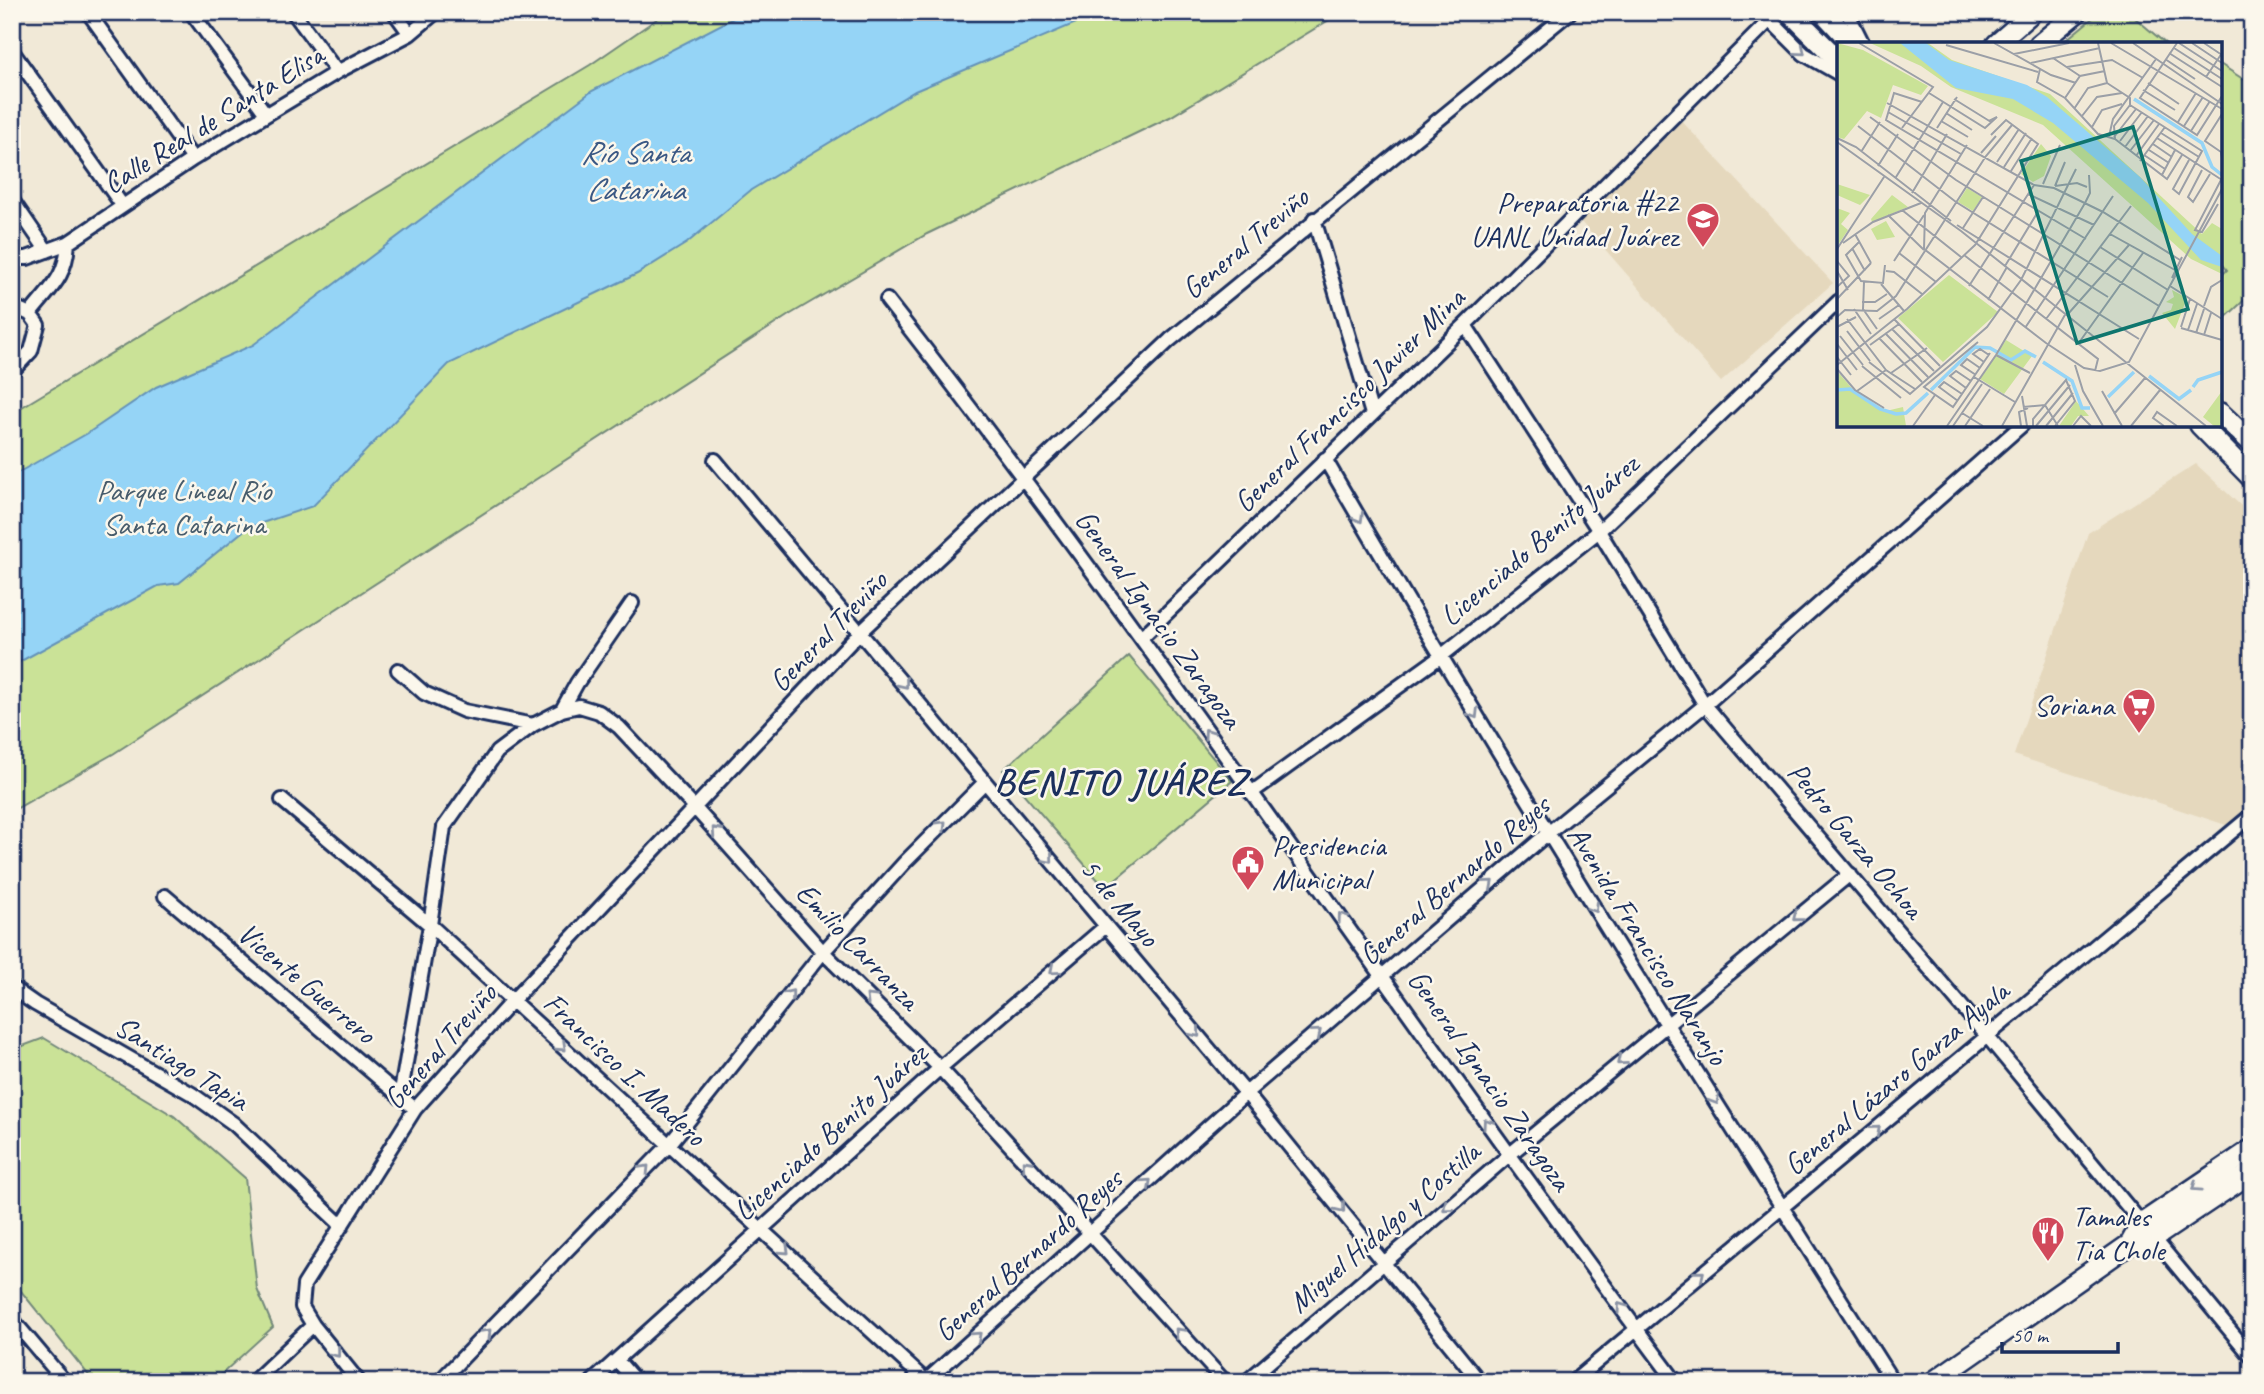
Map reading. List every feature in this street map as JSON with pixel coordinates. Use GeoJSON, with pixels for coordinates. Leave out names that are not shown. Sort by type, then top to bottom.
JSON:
{"type":"FeatureCollection","features":[{"type":"Feature","properties":{"kind":"main road"},"geometry":{"type":"LineString","coordinates":[[1790,12],[1837,59]]}},
{"type":"Feature","properties":{"kind":"main road"},"geometry":{"type":"LineString","coordinates":[[1823,12],[1843,21],[1852,42]]}},
{"type":"Feature","properties":{"kind":"main road"},"geometry":{"type":"LineString","coordinates":[[2222,415],[2252,443]]}},
{"type":"Feature","properties":{"kind":"main road"},"geometry":{"type":"LineString","coordinates":[[2202,427],[2252,478]]}},
{"type":"Feature","properties":{"kind":"main road"},"geometry":{"type":"LineString","coordinates":[[1933,1382],[2130,1244],[2252,1149]]}},
{"type":"Feature","properties":{"kind":"main road"},"geometry":{"type":"LineString","coordinates":[[2146,1232],[2252,1172]]}},
{"type":"Feature","properties":{"kind":"street"},"geometry":{"type":"LineString","coordinates":[[88,12],[193,159]]}},
{"type":"Feature","properties":{"kind":"street"},"geometry":{"type":"LineString","coordinates":[[191,12],[266,114]]}},
{"type":"Feature","properties":{"kind":"street"},"geometry":{"type":"LineString","coordinates":[[293,12],[337,72]]}},
{"type":"Feature","properties":{"kind":"street"},"geometry":{"type":"LineString","coordinates":[[394,12],[410,34]]}},
{"type":"Feature","properties":{"kind":"street","name":"Calle Real de Santa Elisa"},"geometry":{"type":"LineString","coordinates":[[12,258],[47,251],[68,243],[122,205],[266,114],[337,72],[410,34],[436,12]]}},
{"type":"Feature","properties":{"kind":"street","name":"General Treviño"},"geometry":{"type":"LineString","coordinates":[[359,1382],[313,1325],[302,1307],[301,1297],[304,1285],[415,1109],[512,1001],[860,632],[1170,340],[1314,219],[1570,12]]}},
{"type":"Feature","properties":{"kind":"street"},"geometry":{"type":"LineString","coordinates":[[1998,42],[2033,12]]}},
{"type":"Feature","properties":{"kind":"street"},"geometry":{"type":"LineString","coordinates":[[2041,42],[2078,12]]}},
{"type":"Feature","properties":{"kind":"street"},"geometry":{"type":"LineString","coordinates":[[1766,16],[1804,54],[1837,73]]}},
{"type":"Feature","properties":{"kind":"street","name":"General Francisco Javier Mina"},"geometry":{"type":"LineString","coordinates":[[1141,638],[1465,325],[1766,16]]}},
{"type":"Feature","properties":{"kind":"street"},"geometry":{"type":"LineString","coordinates":[[1843,21],[1861,42]]}},
{"type":"Feature","properties":{"kind":"street"},"geometry":{"type":"LineString","coordinates":[[12,51],[122,205]]}},
{"type":"Feature","properties":{"kind":"street"},"geometry":{"type":"LineString","coordinates":[[12,200],[47,251]]}},
{"type":"Feature","properties":{"kind":"street"},"geometry":{"type":"LineString","coordinates":[[1314,219],[1372,414]]}},
{"type":"Feature","properties":{"kind":"street"},"geometry":{"type":"LineString","coordinates":[[30,314],[62,276],[68,243]]}},
{"type":"Feature","properties":{"kind":"street","name":"General Ignacio Zaragoza"},"geometry":{"type":"LineString","coordinates":[[887,300],[1024,477],[1384,975],[1509,1155],[1676,1382]]}},
{"type":"Feature","properties":{"kind":"street","name":"Licenciado Benito Juárez"},"geometry":{"type":"LineString","coordinates":[[1251,793],[1440,657],[1598,531],[1837,303]]}},
{"type":"Feature","properties":{"kind":"street"},"geometry":{"type":"LineString","coordinates":[[12,306],[30,314],[38,325],[31,351],[12,371]]}},
{"type":"Feature","properties":{"kind":"street","name":"Pedro Garza Ochoa"},"geometry":{"type":"LineString","coordinates":[[1465,325],[1598,531],[1705,705],[1987,1036],[2146,1232],[2252,1357]]}},
{"type":"Feature","properties":{"kind":"street","name":"General Bernardo Reyes"},"geometry":{"type":"LineString","coordinates":[[926,1382],[1246,1093],[1547,834],[1705,705],[2020,427]]}},
{"type":"Feature","properties":{"kind":"street","name":"Avenida Francisco Naranjo"},"geometry":{"type":"LineString","coordinates":[[1325,459],[1547,834],[1893,1382]]}},
{"type":"Feature","properties":{"kind":"street","name":"5 de Mayo"},"geometry":{"type":"LineString","coordinates":[[715,460],[1246,1093],[1480,1382]]}},
{"type":"Feature","properties":{"kind":"street"},"geometry":{"type":"LineString","coordinates":[[562,710],[577,682],[632,603]]}},
{"type":"Feature","properties":{"kind":"street"},"geometry":{"type":"LineString","coordinates":[[398,670],[424,693],[445,704],[533,725]]}},
{"type":"Feature","properties":{"kind":"street","name":"Emilio Carranza"},"geometry":{"type":"LineString","coordinates":[[400,1097],[444,827],[497,752],[533,725],[562,710],[579,706],[599,712],[619,727],[695,808],[823,952],[940,1068],[1226,1382]]}},
{"type":"Feature","properties":{"kind":"street"},"geometry":{"type":"LineString","coordinates":[[439,1382],[668,1145],[823,952],[905,862],[984,783]]}},
{"type":"Feature","properties":{"kind":"street","name":"Francisco I. Madero"},"geometry":{"type":"LineString","coordinates":[[282,800],[430,925],[762,1228],[926,1382]]}},
{"type":"Feature","properties":{"kind":"street","name":"General Lázaro Garza Ayala"},"geometry":{"type":"LineString","coordinates":[[1573,1382],[2252,815]]}},
{"type":"Feature","properties":{"kind":"street","name":"Miguel Hidalgo y Costilla"},"geometry":{"type":"LineString","coordinates":[[1246,1382],[1384,1261],[1667,1022],[1850,874]]}},
{"type":"Feature","properties":{"kind":"street","name":"Vicente Guerrero"},"geometry":{"type":"LineString","coordinates":[[165,896],[415,1109]]}},
{"type":"Feature","properties":{"kind":"street","name":"Licenciado Benito Juárez"},"geometry":{"type":"LineString","coordinates":[[592,1382],[940,1068],[1106,926]]}},
{"type":"Feature","properties":{"kind":"street","name":"Santiago Tapia"},"geometry":{"type":"LineString","coordinates":[[12,988],[35,1004],[192,1094],[251,1140],[342,1226]]}},
{"type":"Feature","properties":{"kind":"street"},"geometry":{"type":"LineString","coordinates":[[12,1319],[65,1382]]}},
{"type":"Feature","properties":{"kind":"street"},"geometry":{"type":"LineString","coordinates":[[253,1382],[313,1325]]}},
{"type":"Feature","properties":{"kind":"street"},"geometry":{"type":"LineString","coordinates":[[617,1360],[636,1382]]}},
{"type":"Feature","properties":{"kind":"shaded area","name":"Preparatoria #22 UANL Unidad Juárez"},"geometry":{"type":"Polygon","coordinates":[[[1675,114],[1833,283],[1721,382],[1575,215],[1675,114]]]}},
{"type":"Feature","properties":{"kind":"shaded area"},"geometry":{"type":"Polygon","coordinates":[[[2196,464],[2252,516],[2252,817],[2229,826],[2014,755],[2088,533],[2196,464]]]}},
{"type":"Feature","properties":{"kind":"green space","name":"Parque Lineal Río Santa Catarina"},"geometry":{"type":"Polygon","coordinates":[[[667,12],[1342,12],[1170,117],[927,234],[789,315],[113,754],[12,811],[12,413],[590,65],[667,12]]]}},
{"type":"Feature","properties":{"kind":"green space"},"geometry":{"type":"Polygon","coordinates":[[[2100,12],[2128,12],[2164,42],[2063,42],[2100,12]]]}},
{"type":"Feature","properties":{"kind":"green space"},"geometry":{"type":"Polygon","coordinates":[[[2222,65],[2252,85],[2252,293],[2223,320],[2222,275],[2227,270],[2222,264],[2222,65]]]}},
{"type":"Feature","properties":{"kind":"green space"},"geometry":{"type":"Polygon","coordinates":[[[1129,656],[1232,781],[1105,888],[1003,770],[1129,656]]]}},
{"type":"Feature","properties":{"kind":"green space"},"geometry":{"type":"Polygon","coordinates":[[[44,1038],[174,1116],[245,1178],[257,1289],[273,1327],[213,1382],[94,1382],[12,1280],[12,1050],[44,1038]]]}},
{"type":"Feature","properties":{"kind":"water","name":"Río Santa Catarina"},"geometry":{"type":"Polygon","coordinates":[[[745,12],[1102,12],[915,91],[751,190],[687,243],[637,274],[449,364],[313,506],[247,528],[179,583],[158,586],[12,666],[12,476],[88,433],[156,387],[253,345],[592,91],[745,12]]]}},
{"type":"Feature","properties":{"kind":"place","name":"Preparatoria #22 UANL Unidad Juárez"},"geometry":{"type":"Point","coordinates":[1703,249]}},
{"type":"Feature","properties":{"kind":"place","name":"Soriana"},"geometry":{"type":"Point","coordinates":[2139,735]}},
{"type":"Feature","properties":{"kind":"place","name":"Presidencia Municipal"},"geometry":{"type":"Point","coordinates":[1248,892]}},
{"type":"Feature","properties":{"kind":"place","name":"Tamales Tia Chole"},"geometry":{"type":"Point","coordinates":[2048,1263]}},
{"type":"Feature","properties":{"kind":"district","name":"BENITO JUÁREZ"},"geometry":{"type":"Point","coordinates":[1121,781]}}]}
